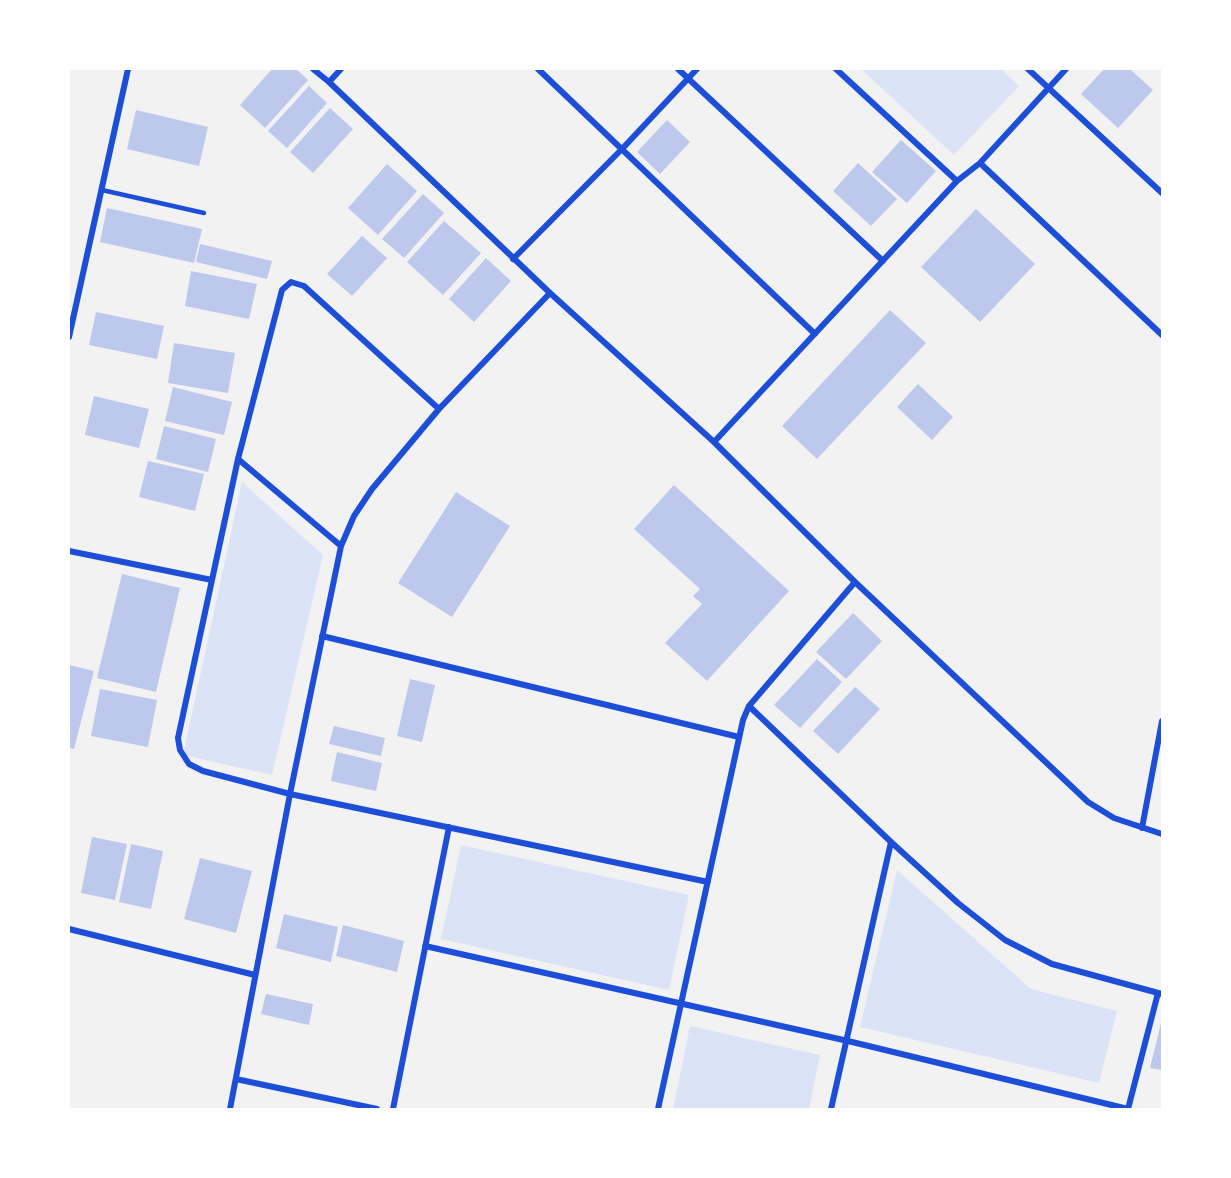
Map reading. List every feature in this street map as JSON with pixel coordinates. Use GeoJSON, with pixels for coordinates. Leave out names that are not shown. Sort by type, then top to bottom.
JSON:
{"type":"FeatureCollection","features":[{"type":"Feature","properties":{"kind":"street"},"geometry":{"type":"LineString","coordinates":[[69,337],[128,69]]}},
{"type":"Feature","properties":{"kind":"street"},"geometry":{"type":"LineString","coordinates":[[313,69],[513,259],[714,442],[855,582],[1088,802],[1114,818],[1162,834]]}},
{"type":"Feature","properties":{"kind":"street"},"geometry":{"type":"LineString","coordinates":[[329,82],[341,69]]}},
{"type":"Feature","properties":{"kind":"street"},"geometry":{"type":"LineString","coordinates":[[538,69],[815,334]]}},
{"type":"Feature","properties":{"kind":"street"},"geometry":{"type":"LineString","coordinates":[[678,69],[883,261]]}},
{"type":"Feature","properties":{"kind":"street"},"geometry":{"type":"LineString","coordinates":[[513,259],[697,69]]}},
{"type":"Feature","properties":{"kind":"street"},"geometry":{"type":"LineString","coordinates":[[836,69],[957,182]]}},
{"type":"Feature","properties":{"kind":"street"},"geometry":{"type":"LineString","coordinates":[[1028,69],[1162,193]]}},
{"type":"Feature","properties":{"kind":"street"},"geometry":{"type":"LineString","coordinates":[[714,442],[957,182],[980,163],[1066,69]]}},
{"type":"Feature","properties":{"kind":"street"},"geometry":{"type":"LineString","coordinates":[[980,163],[1162,335]]}},
{"type":"Feature","properties":{"kind":"street"},"geometry":{"type":"LineString","coordinates":[[439,409],[304,286],[291,282],[282,290],[238,459],[178,738],[180,750],[189,764],[203,771],[290,794],[708,882]]}},
{"type":"Feature","properties":{"kind":"street"},"geometry":{"type":"LineString","coordinates":[[230,1109],[290,794],[341,546],[354,516],[372,489],[439,409],[550,293]]}},
{"type":"Feature","properties":{"kind":"street"},"geometry":{"type":"LineString","coordinates":[[238,459],[341,546]]}},
{"type":"Feature","properties":{"kind":"street"},"geometry":{"type":"LineString","coordinates":[[69,551],[212,580]]}},
{"type":"Feature","properties":{"kind":"street"},"geometry":{"type":"LineString","coordinates":[[658,1109],[739,737],[749,706],[855,582]]}},
{"type":"Feature","properties":{"kind":"street"},"geometry":{"type":"LineString","coordinates":[[322,636],[739,737]]}},
{"type":"Feature","properties":{"kind":"street"},"geometry":{"type":"LineString","coordinates":[[425,946],[848,1041],[1128,1109],[1160,993],[1052,964],[1005,940],[958,903],[891,842],[749,706]]}},
{"type":"Feature","properties":{"kind":"street"},"geometry":{"type":"LineString","coordinates":[[1142,828],[1162,721]]}},
{"type":"Feature","properties":{"kind":"street"},"geometry":{"type":"LineString","coordinates":[[393,1109],[449,827]]}},
{"type":"Feature","properties":{"kind":"street"},"geometry":{"type":"LineString","coordinates":[[831,1109],[891,842]]}},
{"type":"Feature","properties":{"kind":"street"},"geometry":{"type":"LineString","coordinates":[[69,929],[255,975]]}},
{"type":"Feature","properties":{"kind":"street"},"geometry":{"type":"LineString","coordinates":[[236,1079],[376,1109]]}},
{"type":"Feature","properties":{"kind":"lane"},"geometry":{"type":"LineString","coordinates":[[102,190],[204,213]]}},
{"type":"Feature","properties":{"kind":"shaded area"},"geometry":{"type":"Polygon","coordinates":[[[861,69],[1001,69],[1019,86],[954,155],[861,69]]]}},
{"type":"Feature","properties":{"kind":"shaded area"},"geometry":{"type":"Polygon","coordinates":[[[242,482],[323,555],[272,775],[183,755],[242,482]]]}},
{"type":"Feature","properties":{"kind":"shaded area"},"geometry":{"type":"Polygon","coordinates":[[[461,845],[689,895],[669,990],[441,939],[461,845]]]}},
{"type":"Feature","properties":{"kind":"shaded area"},"geometry":{"type":"Polygon","coordinates":[[[897,870],[1031,989],[1117,1011],[1099,1083],[860,1027],[897,870]]]}},
{"type":"Feature","properties":{"kind":"shaded area"},"geometry":{"type":"Polygon","coordinates":[[[690,1026],[820,1055],[809,1109],[673,1109],[690,1026]]]}},
{"type":"Feature","properties":{"kind":"building"},"geometry":{"type":"Polygon","coordinates":[[[272,69],[296,69],[308,80],[265,128],[240,105],[272,69]]]}},
{"type":"Feature","properties":{"kind":"building"},"geometry":{"type":"Polygon","coordinates":[[[1104,69],[1130,69],[1153,90],[1118,128],[1081,94],[1104,69]]]}},
{"type":"Feature","properties":{"kind":"building"},"geometry":{"type":"Polygon","coordinates":[[[309,86],[327,103],[287,148],[268,131],[309,86]]]}},
{"type":"Feature","properties":{"kind":"building"},"geometry":{"type":"Polygon","coordinates":[[[330,108],[353,129],[313,173],[290,152],[330,108]]]}},
{"type":"Feature","properties":{"kind":"building"},"geometry":{"type":"Polygon","coordinates":[[[136,110],[208,127],[199,166],[127,149],[136,110]]]}},
{"type":"Feature","properties":{"kind":"building"},"geometry":{"type":"Polygon","coordinates":[[[667,120],[690,142],[660,174],[637,152],[667,120]]]}},
{"type":"Feature","properties":{"kind":"building"},"geometry":{"type":"Polygon","coordinates":[[[901,140],[936,171],[907,203],[872,172],[901,140]]]}},
{"type":"Feature","properties":{"kind":"building"},"geometry":{"type":"Polygon","coordinates":[[[858,163],[897,199],[871,226],[833,191],[858,163]]]}},
{"type":"Feature","properties":{"kind":"building"},"geometry":{"type":"Polygon","coordinates":[[[387,164],[417,191],[378,235],[348,208],[387,164]]]}},
{"type":"Feature","properties":{"kind":"building"},"geometry":{"type":"Polygon","coordinates":[[[423,194],[444,213],[404,258],[382,239],[423,194]]]}},
{"type":"Feature","properties":{"kind":"building"},"geometry":{"type":"Polygon","coordinates":[[[107,208],[202,229],[194,263],[100,242],[107,208]]]}},
{"type":"Feature","properties":{"kind":"building"},"geometry":{"type":"Polygon","coordinates":[[[976,209],[1035,264],[980,322],[921,267],[976,209]]]}},
{"type":"Feature","properties":{"kind":"building"},"geometry":{"type":"Polygon","coordinates":[[[444,221],[481,253],[443,295],[407,262],[444,221]]]}},
{"type":"Feature","properties":{"kind":"building"},"geometry":{"type":"Polygon","coordinates":[[[362,236],[387,258],[352,296],[327,274],[362,236]]]}},
{"type":"Feature","properties":{"kind":"building"},"geometry":{"type":"Polygon","coordinates":[[[200,244],[272,261],[267,279],[196,262],[200,244]]]}},
{"type":"Feature","properties":{"kind":"building"},"geometry":{"type":"Polygon","coordinates":[[[486,258],[511,281],[474,322],[449,299],[486,258]]]}},
{"type":"Feature","properties":{"kind":"building"},"geometry":{"type":"Polygon","coordinates":[[[191,271],[257,284],[249,319],[185,306],[191,271]]]}},
{"type":"Feature","properties":{"kind":"building"},"geometry":{"type":"Polygon","coordinates":[[[890,310],[926,343],[817,459],[782,426],[890,310]]]}},
{"type":"Feature","properties":{"kind":"building"},"geometry":{"type":"Polygon","coordinates":[[[96,312],[164,326],[157,359],[89,345],[96,312]]]}},
{"type":"Feature","properties":{"kind":"building"},"geometry":{"type":"Polygon","coordinates":[[[174,343],[235,353],[228,393],[168,383],[174,343]]]}},
{"type":"Feature","properties":{"kind":"building"},"geometry":{"type":"Polygon","coordinates":[[[918,384],[953,417],[932,440],[897,407],[918,384]]]}},
{"type":"Feature","properties":{"kind":"building"},"geometry":{"type":"Polygon","coordinates":[[[173,387],[232,402],[224,435],[165,421],[173,387]]]}},
{"type":"Feature","properties":{"kind":"building"},"geometry":{"type":"Polygon","coordinates":[[[94,396],[149,409],[139,448],[85,435],[94,396]]]}},
{"type":"Feature","properties":{"kind":"building"},"geometry":{"type":"Polygon","coordinates":[[[164,426],[216,439],[208,472],[156,459],[164,426]]]}},
{"type":"Feature","properties":{"kind":"building"},"geometry":{"type":"Polygon","coordinates":[[[148,461],[204,474],[195,511],[139,497],[148,461]]]}},
{"type":"Feature","properties":{"kind":"building"},"geometry":{"type":"Polygon","coordinates":[[[674,485],[789,591],[707,681],[665,643],[702,604],[693,596],[700,589],[634,529],[674,485]]]}},
{"type":"Feature","properties":{"kind":"building"},"geometry":{"type":"Polygon","coordinates":[[[456,492],[510,526],[452,617],[398,583],[456,492]]]}},
{"type":"Feature","properties":{"kind":"building"},"geometry":{"type":"Polygon","coordinates":[[[122,574],[180,588],[156,692],[97,678],[122,574]]]}},
{"type":"Feature","properties":{"kind":"building"},"geometry":{"type":"Polygon","coordinates":[[[853,613],[882,641],[846,679],[816,652],[853,613]]]}},
{"type":"Feature","properties":{"kind":"building"},"geometry":{"type":"Polygon","coordinates":[[[817,659],[842,682],[800,728],[774,705],[817,659]]]}},
{"type":"Feature","properties":{"kind":"building"},"geometry":{"type":"Polygon","coordinates":[[[69,665],[94,671],[74,749],[69,748],[69,665]]]}},
{"type":"Feature","properties":{"kind":"building"},"geometry":{"type":"Polygon","coordinates":[[[410,679],[435,685],[422,742],[397,736],[410,679]]]}},
{"type":"Feature","properties":{"kind":"building"},"geometry":{"type":"Polygon","coordinates":[[[855,687],[880,709],[838,754],[813,731],[855,687]]]}},
{"type":"Feature","properties":{"kind":"building"},"geometry":{"type":"Polygon","coordinates":[[[100,689],[157,700],[148,747],[91,736],[100,689]]]}},
{"type":"Feature","properties":{"kind":"building"},"geometry":{"type":"Polygon","coordinates":[[[334,726],[385,738],[381,756],[329,744],[334,726]]]}},
{"type":"Feature","properties":{"kind":"building"},"geometry":{"type":"Polygon","coordinates":[[[337,752],[382,763],[376,791],[331,781],[337,752]]]}},
{"type":"Feature","properties":{"kind":"building"},"geometry":{"type":"Polygon","coordinates":[[[92,837],[127,844],[115,900],[81,893],[92,837]]]}},
{"type":"Feature","properties":{"kind":"building"},"geometry":{"type":"Polygon","coordinates":[[[131,844],[163,851],[151,909],[119,902],[131,844]]]}},
{"type":"Feature","properties":{"kind":"building"},"geometry":{"type":"Polygon","coordinates":[[[200,858],[252,871],[236,933],[184,919],[200,858]]]}},
{"type":"Feature","properties":{"kind":"building"},"geometry":{"type":"Polygon","coordinates":[[[284,914],[338,927],[331,962],[276,948],[284,914]]]}},
{"type":"Feature","properties":{"kind":"building"},"geometry":{"type":"Polygon","coordinates":[[[343,925],[404,941],[397,972],[336,956],[343,925]]]}},
{"type":"Feature","properties":{"kind":"building"},"geometry":{"type":"Polygon","coordinates":[[[266,994],[313,1004],[309,1025],[261,1014],[266,994]]]}},
{"type":"Feature","properties":{"kind":"building"},"geometry":{"type":"Polygon","coordinates":[[[1162,1023],[1162,1070],[1150,1068],[1162,1023]]]}}]}
